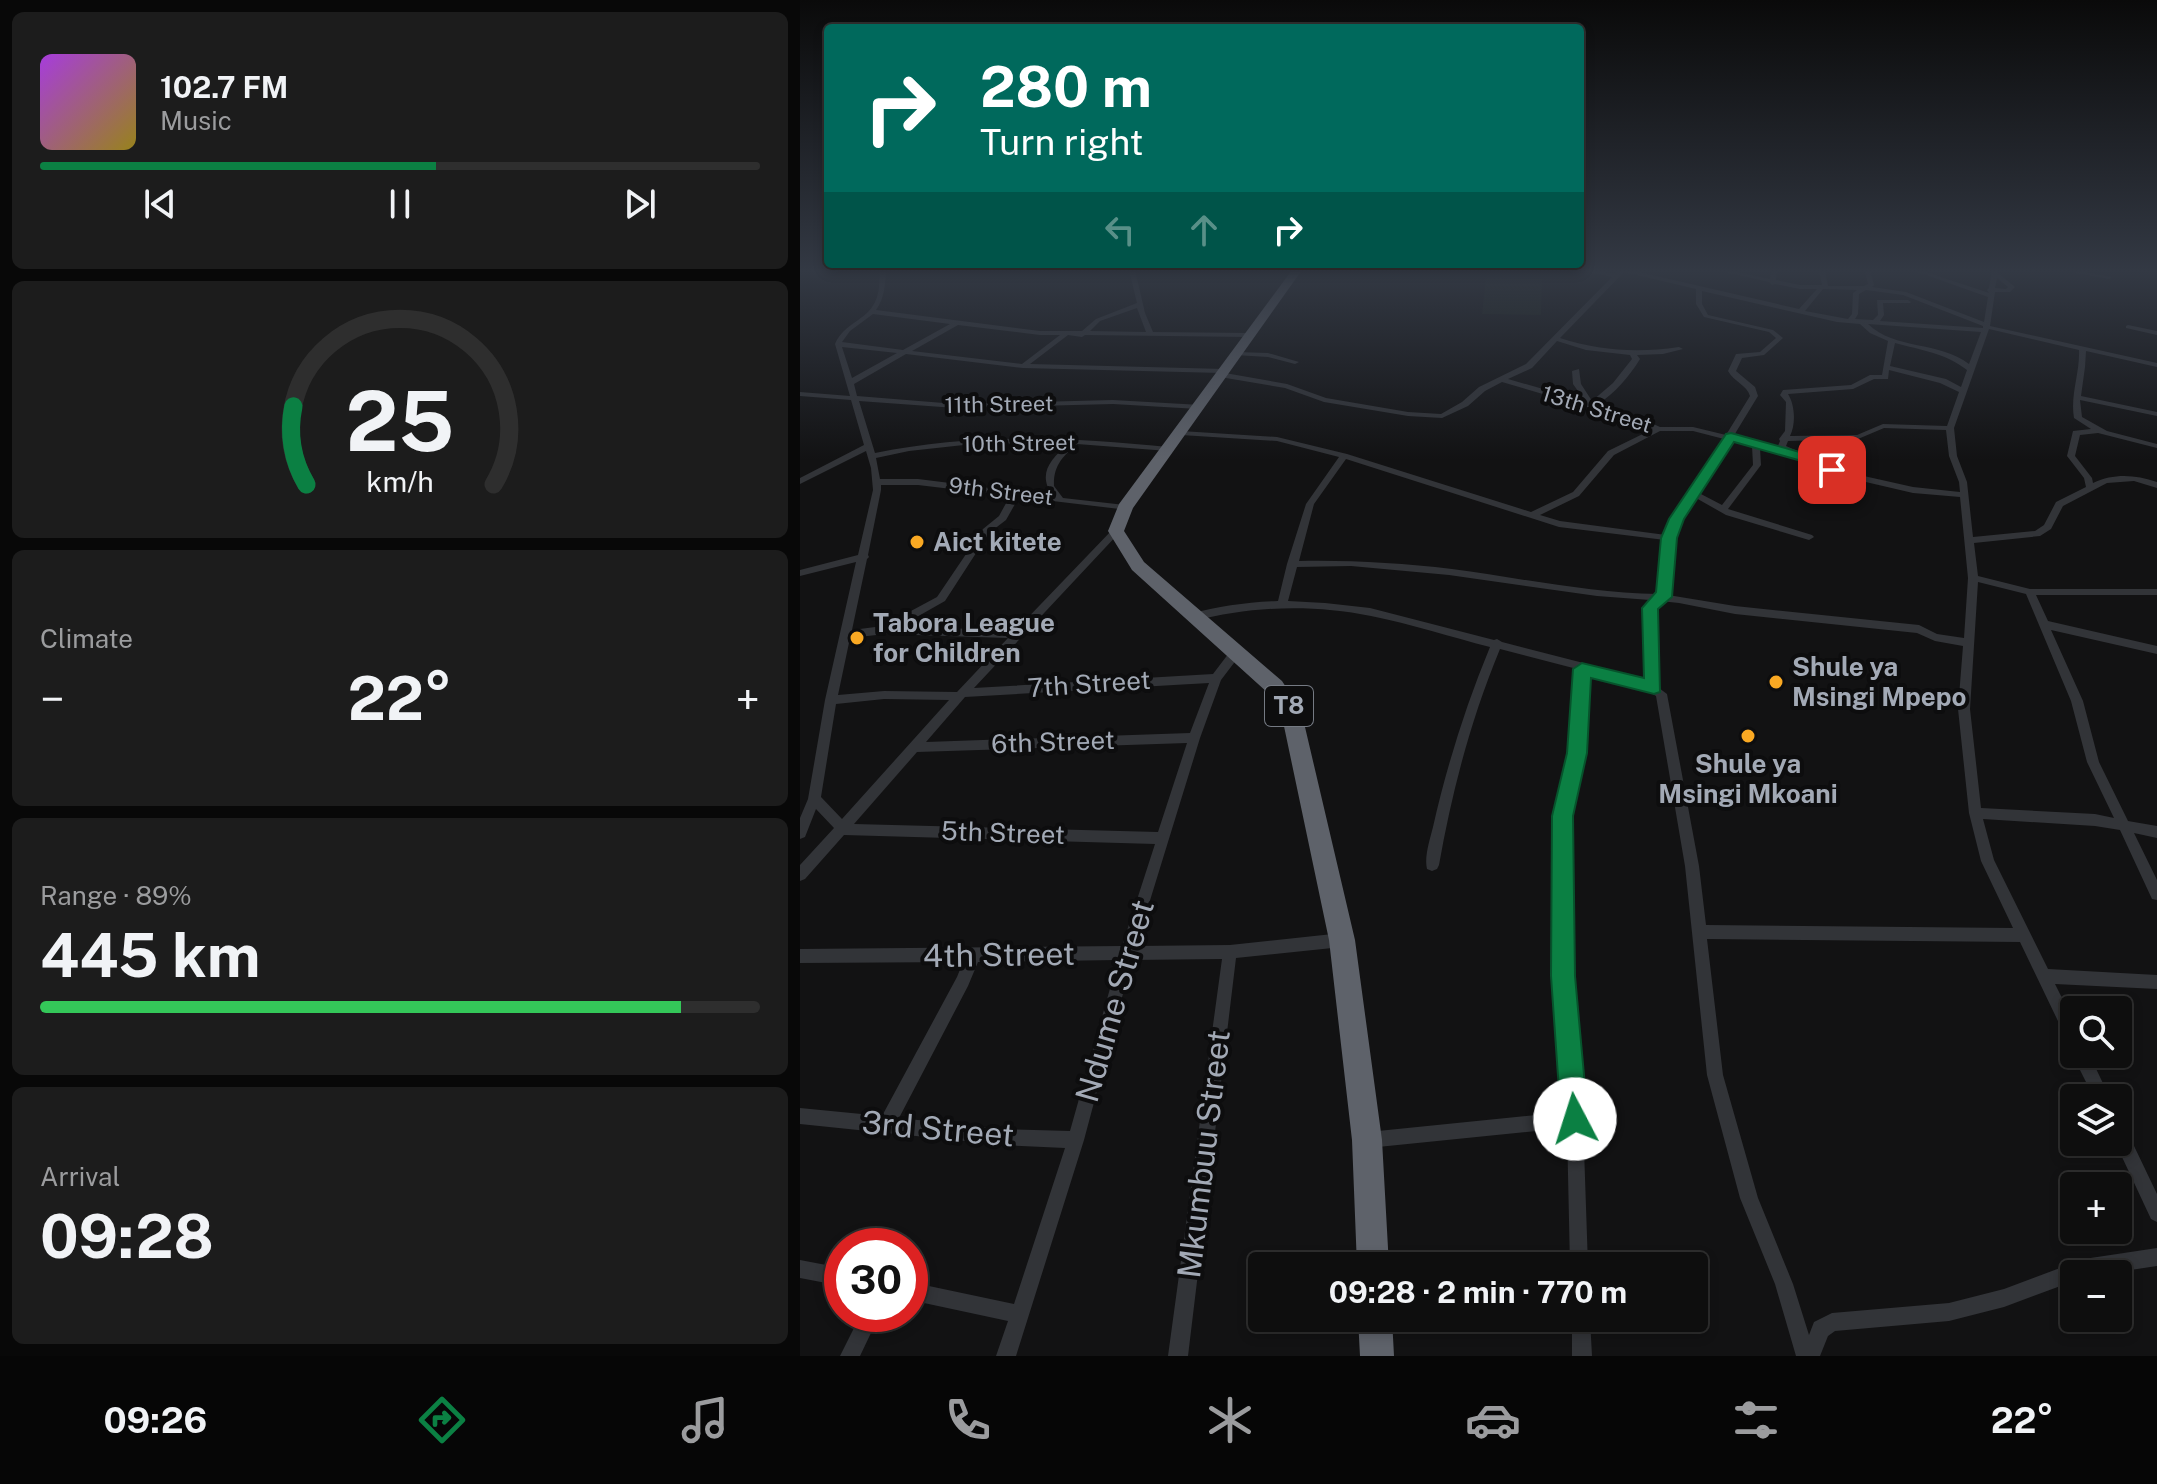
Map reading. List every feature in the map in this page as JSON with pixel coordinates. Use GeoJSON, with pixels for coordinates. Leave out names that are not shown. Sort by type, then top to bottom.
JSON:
{"type":"FeatureCollection","features":[{"type":"Feature","properties":{"kind":"highway"},"geometry":{"type":"LineString","coordinates":[[1116,531],[1125,508],[1250,335]]}},
{"type":"Feature","properties":{"kind":"highway","name":"T8"},"geometry":{"type":"LineString","coordinates":[[1116,531],[1138,566],[1275,687],[1291,710],[1342,940],[1367,1140],[1372,1252]]}},
{"type":"Feature","properties":{"kind":"highway"},"geometry":{"type":"LineString","coordinates":[[1376,1332],[1377,1356]]}},
{"type":"Feature","properties":{"kind":"street"},"geometry":{"type":"LineString","coordinates":[[800,833],[814,799],[831,700],[878,482],[838,344],[843,333]]}},
{"type":"Feature","properties":{"kind":"street"},"geometry":{"type":"LineString","coordinates":[[849,383],[938,333]]}},
{"type":"Feature","properties":{"kind":"street"},"geometry":{"type":"LineString","coordinates":[[1052,333],[1250,335]]}},
{"type":"Feature","properties":{"kind":"street"},"geometry":{"type":"LineString","coordinates":[[1228,367],[1324,400],[1435,417],[1454,411],[1482,389],[1529,366],[1561,333]]}},
{"type":"Feature","properties":{"kind":"street"},"geometry":{"type":"LineString","coordinates":[[1654,687],[1650,608],[1660,597],[1669,538],[1677,519],[1754,396],[1752,389],[1734,375],[1733,365],[1742,355],[1765,353],[1780,338],[1774,333]]}},
{"type":"Feature","properties":{"kind":"street"},"geometry":{"type":"LineString","coordinates":[[1871,333],[1953,354],[1972,370]]}},
{"type":"Feature","properties":{"kind":"street"},"geometry":{"type":"LineString","coordinates":[[1984,333],[1950,428],[1953,456],[1963,482],[1973,578],[1964,709],[1975,813],[1988,861],[2060,1010]]}},
{"type":"Feature","properties":{"kind":"street"},"geometry":{"type":"LineString","coordinates":[[2022,333],[2157,365]]}},
{"type":"Feature","properties":{"kind":"street"},"geometry":{"type":"LineString","coordinates":[[1023,366],[1066,335]]}},
{"type":"Feature","properties":{"kind":"street"},"geometry":{"type":"LineString","coordinates":[[1556,339],[1580,348],[1633,355],[1679,349]]}},
{"type":"Feature","properties":{"kind":"street"},"geometry":{"type":"LineString","coordinates":[[1785,452],[1781,447],[1790,427],[1790,404],[1784,395],[1786,392],[1858,386],[1873,376],[1885,377],[1892,340]]}},
{"type":"Feature","properties":{"kind":"street"},"geometry":{"type":"LineString","coordinates":[[838,344],[1023,366],[1228,367],[1268,355],[1295,362]]}},
{"type":"Feature","properties":{"kind":"street"},"geometry":{"type":"LineString","coordinates":[[2082,349],[2084,363],[2076,397],[2078,418],[2101,431],[2157,446]]}},
{"type":"Feature","properties":{"kind":"street"},"geometry":{"type":"LineString","coordinates":[[1576,371],[1577,384],[1592,406],[1632,366],[1636,359],[1633,355]]}},
{"type":"Feature","properties":{"kind":"street"},"geometry":{"type":"LineString","coordinates":[[1886,367],[1943,381],[1964,391]]}},
{"type":"Feature","properties":{"kind":"street","name":"13th Street"},"geometry":{"type":"LineString","coordinates":[[1504,380],[1659,429],[1688,429],[1731,437],[1785,452],[1843,474],[1913,490],[1962,495]]}},
{"type":"Feature","properties":{"kind":"street","name":"11th Street"},"geometry":{"type":"LineString","coordinates":[[800,394],[956,406],[1136,402],[1198,407]]}},
{"type":"Feature","properties":{"kind":"street"},"geometry":{"type":"LineString","coordinates":[[2076,397],[2157,414]]}},
{"type":"Feature","properties":{"kind":"street"},"geometry":{"type":"LineString","coordinates":[[1783,439],[1858,437],[1883,426],[1950,428]]}},
{"type":"Feature","properties":{"kind":"street"},"geometry":{"type":"LineString","coordinates":[[1533,515],[1576,494],[1611,453],[1659,429]]}},
{"type":"Feature","properties":{"kind":"street"},"geometry":{"type":"LineString","coordinates":[[2090,488],[2088,478],[2071,456],[2072,440],[2081,432],[2101,431]]}},
{"type":"Feature","properties":{"kind":"street","name":"10th Street"},"geometry":{"type":"LineString","coordinates":[[800,481],[870,451],[979,441],[1277,439],[1344,456],[1575,527],[1669,538]]}},
{"type":"Feature","properties":{"kind":"street"},"geometry":{"type":"LineString","coordinates":[[1060,499],[1050,486],[1051,468],[1060,454],[1075,442]]}},
{"type":"Feature","properties":{"kind":"street"},"geometry":{"type":"LineString","coordinates":[[1723,510],[1759,462],[1756,445]]}},
{"type":"Feature","properties":{"kind":"street"},"geometry":{"type":"LineString","coordinates":[[1283,602],[1310,504],[1344,456]]}},
{"type":"Feature","properties":{"kind":"street"},"geometry":{"type":"LineString","coordinates":[[1969,540],[2037,534],[2048,527],[2059,504],[2110,480],[2128,478],[2157,485]]}},
{"type":"Feature","properties":{"kind":"street","name":"9th Street"},"geometry":{"type":"LineString","coordinates":[[878,482],[918,482],[1125,508]]}},
{"type":"Feature","properties":{"kind":"street"},"geometry":{"type":"LineString","coordinates":[[885,630],[941,599],[986,531],[1003,518],[1016,494]]}},
{"type":"Feature","properties":{"kind":"street"},"geometry":{"type":"LineString","coordinates":[[1695,494],[1723,510],[1809,537]]}},
{"type":"Feature","properties":{"kind":"street"},"geometry":{"type":"LineString","coordinates":[[800,875],[960,695],[1116,531]]}},
{"type":"Feature","properties":{"kind":"street"},"geometry":{"type":"LineString","coordinates":[[800,573],[864,557]]}},
{"type":"Feature","properties":{"kind":"street"},"geometry":{"type":"LineString","coordinates":[[1292,564],[1351,563],[1449,572],[1597,593],[1660,597],[1735,610],[1919,629],[1932,636],[1968,643]]}},
{"type":"Feature","properties":{"kind":"street"},"geometry":{"type":"LineString","coordinates":[[1973,578],[2030,592],[2157,592]]}},
{"type":"Feature","properties":{"kind":"street"},"geometry":{"type":"LineString","coordinates":[[2030,592],[2047,625],[2077,701],[2088,750],[2157,894]]}},
{"type":"Feature","properties":{"kind":"street"},"geometry":{"type":"LineString","coordinates":[[1194,617],[1251,603],[1283,602],[1370,612],[1497,643],[1654,687],[1664,699],[1692,866],[1708,1034],[1731,1143],[1808,1356]]}},
{"type":"Feature","properties":{"kind":"street"},"geometry":{"type":"LineString","coordinates":[[2047,625],[2157,650]]}},
{"type":"Feature","properties":{"kind":"street"},"geometry":{"type":"LineString","coordinates":[[847,634],[885,630],[1018,634]]}},
{"type":"Feature","properties":{"kind":"street"},"geometry":{"type":"LineString","coordinates":[[1432,865],[1439,824],[1478,686],[1497,643]]}},
{"type":"Feature","properties":{"kind":"street","name":"Ndume Street"},"geometry":{"type":"LineString","coordinates":[[1006,1356],[1076,1140],[1127,953],[1194,738],[1216,678],[1236,652]]}},
{"type":"Feature","properties":{"kind":"street"},"geometry":{"type":"LineString","coordinates":[[1579,1252],[1575,1119],[1563,976],[1563,816],[1577,753],[1582,669]]}},
{"type":"Feature","properties":{"kind":"street","name":"7th Street"},"geometry":{"type":"LineString","coordinates":[[831,700],[1216,678]]}},
{"type":"Feature","properties":{"kind":"street","name":"6th Street"},"geometry":{"type":"LineString","coordinates":[[913,747],[1194,738]]}},
{"type":"Feature","properties":{"kind":"street"},"geometry":{"type":"LineString","coordinates":[[814,799],[844,829]]}},
{"type":"Feature","properties":{"kind":"street"},"geometry":{"type":"LineString","coordinates":[[1975,813],[2122,825],[2157,832]]}},
{"type":"Feature","properties":{"kind":"street","name":"5th Street"},"geometry":{"type":"LineString","coordinates":[[844,829],[1163,838]]}},
{"type":"Feature","properties":{"kind":"street"},"geometry":{"type":"LineString","coordinates":[[1699,932],[2025,935]]}},
{"type":"Feature","properties":{"kind":"street","name":"4th Street"},"geometry":{"type":"LineString","coordinates":[[800,956],[1230,952],[1342,940]]}},
{"type":"Feature","properties":{"kind":"street","name":"Mkumbuu Street"},"geometry":{"type":"LineString","coordinates":[[1178,1356],[1230,952]]}},
{"type":"Feature","properties":{"kind":"street"},"geometry":{"type":"LineString","coordinates":[[886,1126],[973,955]]}},
{"type":"Feature","properties":{"kind":"street"},"geometry":{"type":"LineString","coordinates":[[2044,976],[2157,982]]}},
{"type":"Feature","properties":{"kind":"street","name":"3rd Street"},"geometry":{"type":"LineString","coordinates":[[800,1116],[886,1126],[1076,1140]]}},
{"type":"Feature","properties":{"kind":"street"},"geometry":{"type":"LineString","coordinates":[[1367,1140],[1575,1119]]}},
{"type":"Feature","properties":{"kind":"street"},"geometry":{"type":"LineString","coordinates":[[2130,1156],[2157,1213]]}},
{"type":"Feature","properties":{"kind":"street"},"geometry":{"type":"LineString","coordinates":[[1808,1356],[1821,1329],[1832,1322],[1949,1312],[2004,1298],[2084,1268],[2157,1257]]}},
{"type":"Feature","properties":{"kind":"street"},"geometry":{"type":"LineString","coordinates":[[800,1269],[824,1274]]}},
{"type":"Feature","properties":{"kind":"street"},"geometry":{"type":"LineString","coordinates":[[928,1295],[1019,1314]]}},
{"type":"Feature","properties":{"kind":"street"},"geometry":{"type":"LineString","coordinates":[[850,1356],[862,1332]]}},
{"type":"Feature","properties":{"kind":"street"},"geometry":{"type":"LineString","coordinates":[[1581,1332],[1582,1356]]}},
{"type":"Feature","properties":{"kind":"place","name":"Aict kitete"},"geometry":{"type":"Point","coordinates":[917,542]}},
{"type":"Feature","properties":{"kind":"place","name":"Tabora League for Children"},"geometry":{"type":"Point","coordinates":[857,638]}},
{"type":"Feature","properties":{"kind":"place","name":"Shule ya Msingi Mpepo"},"geometry":{"type":"Point","coordinates":[1776,682]}},
{"type":"Feature","properties":{"kind":"place","name":"Shule ya Msingi Mkoani"},"geometry":{"type":"Point","coordinates":[1748,736]}},
{"type":"Feature","properties":{"kind":"route"},"geometry":{"type":"LineString","coordinates":[[1575,1119],[1563,976],[1563,816],[1577,753],[1582,669],[1654,687],[1650,608],[1658,597],[1663,597],[1669,538],[1677,519],[1710,474],[1731,437],[1809,459],[1832,470]]}}]}
